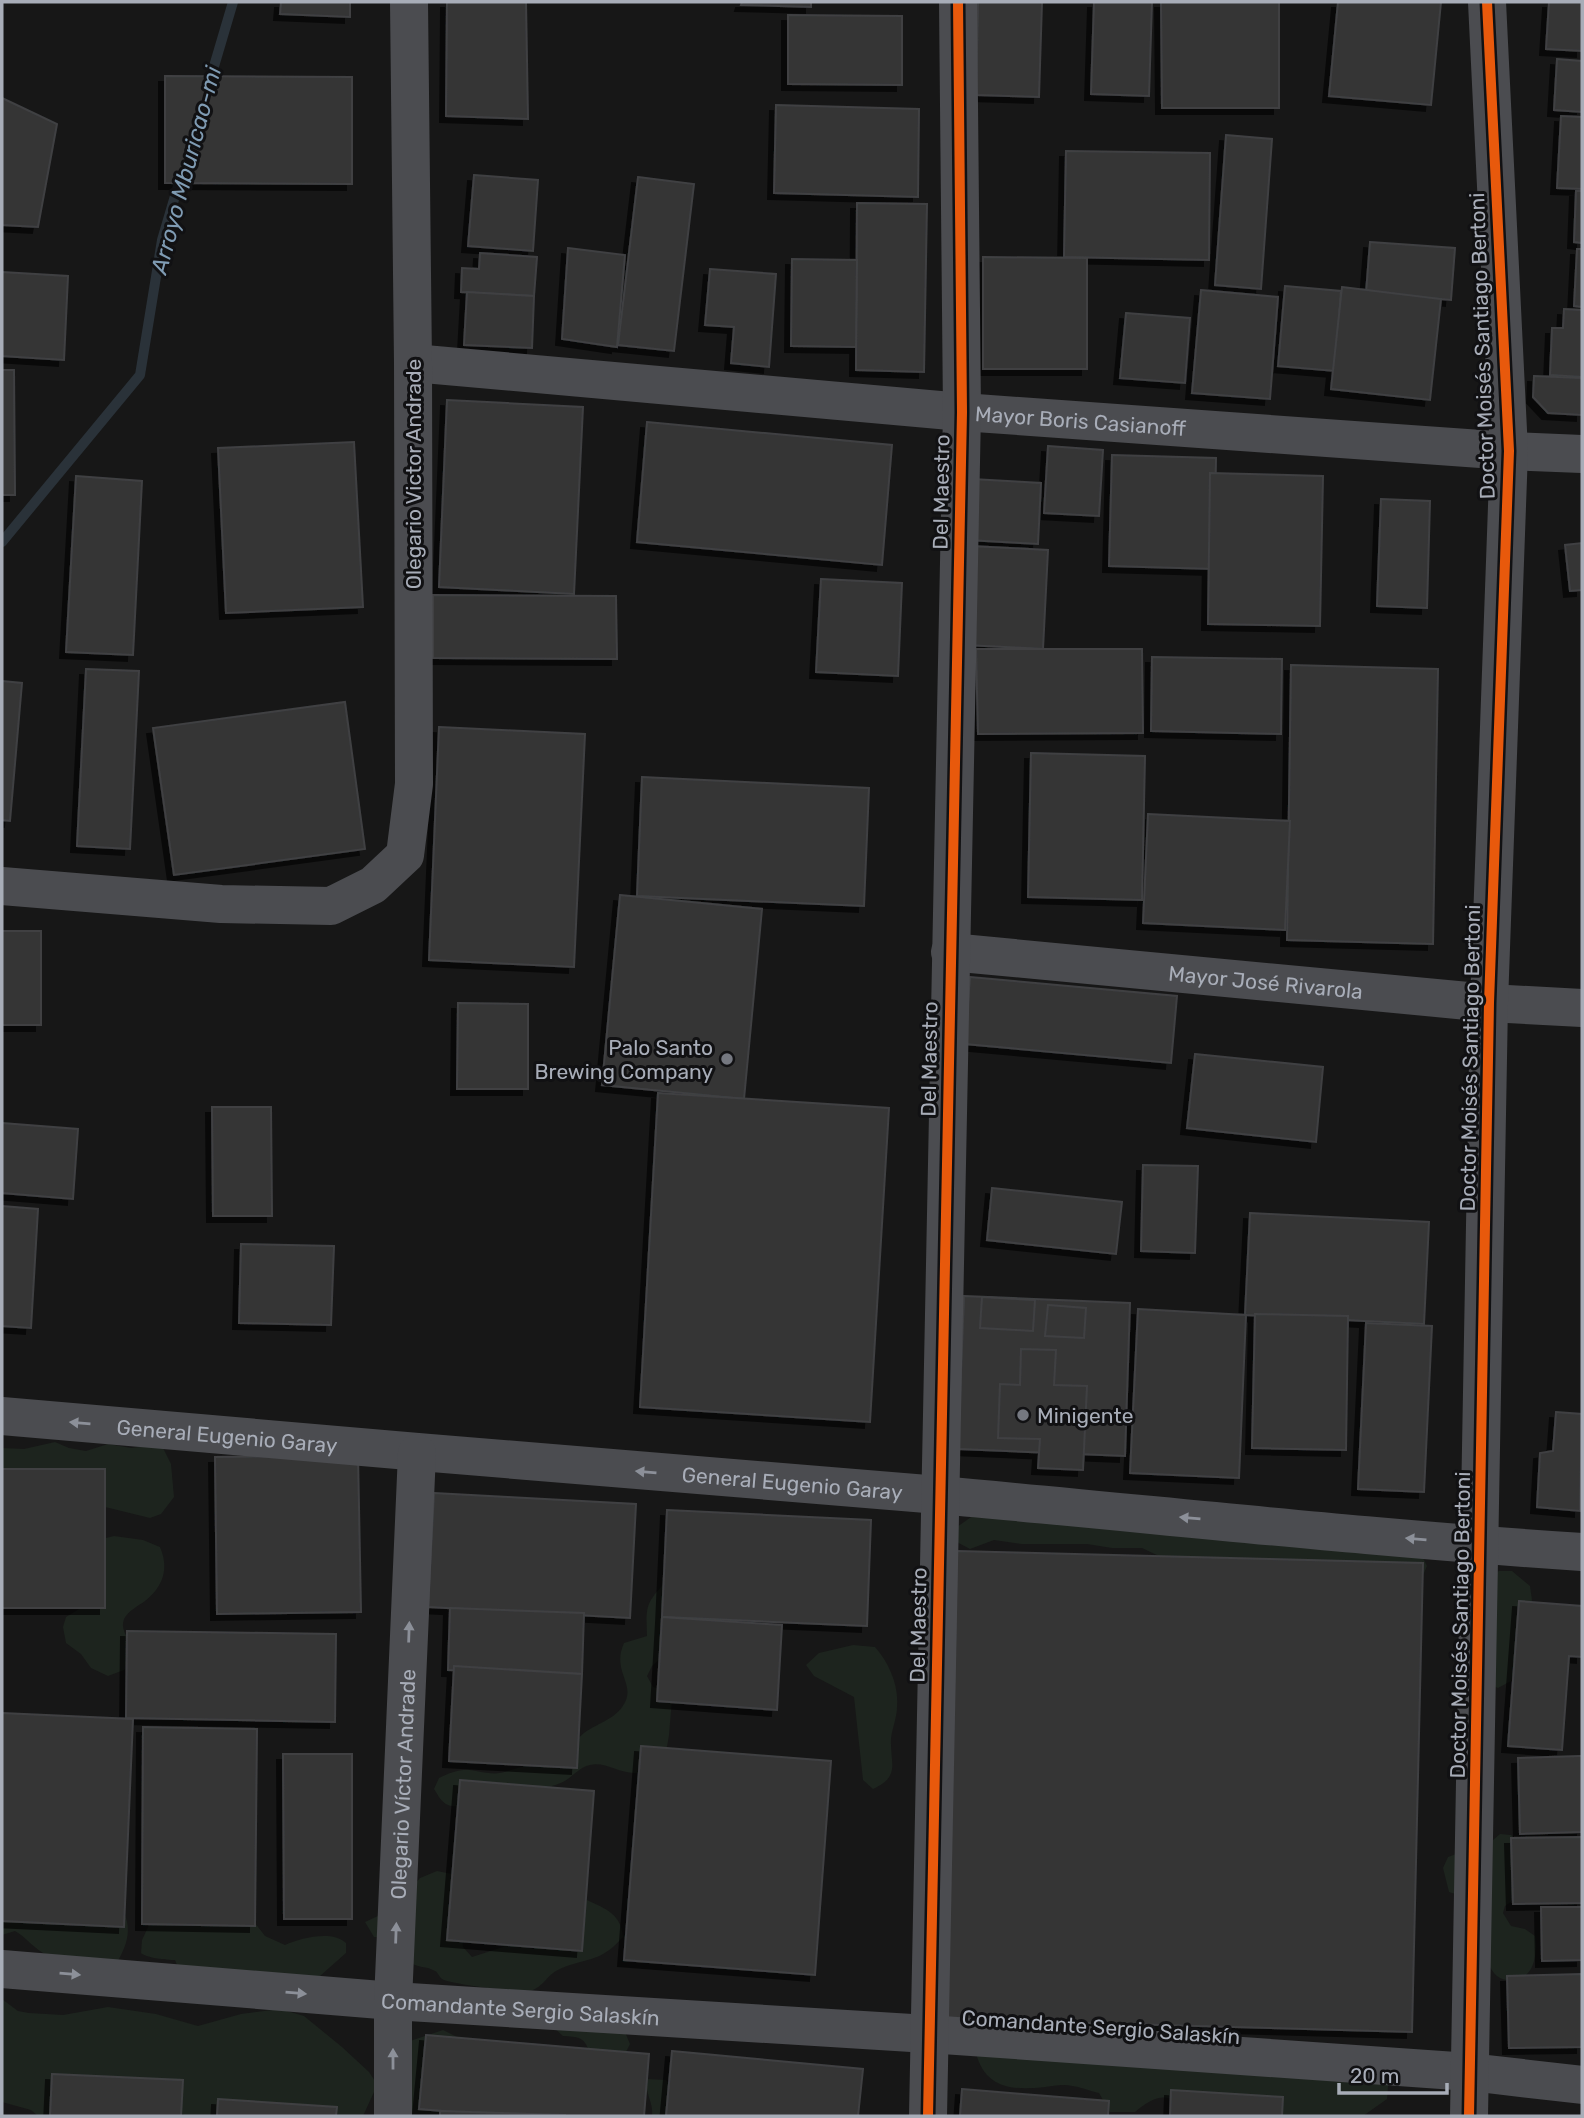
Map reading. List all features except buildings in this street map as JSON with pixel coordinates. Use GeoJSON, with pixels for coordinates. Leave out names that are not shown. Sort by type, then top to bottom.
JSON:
{"type":"FeatureCollection","features":[{"type":"Feature","properties":{"kind":"street","name":"Olegario Victor Andrade"},"geometry":{"type":"LineString","coordinates":[[2,886],[221,904],[331,906],[373,885],[405,855],[414,784],[409,2]]}},
{"type":"Feature","properties":{"kind":"street","name":"Del Maestro"},"geometry":{"type":"LineString","coordinates":[[928,2116],[962,412],[958,2]]}},
{"type":"Feature","properties":{"kind":"street","name":"Doctor Moisés Santiago Bertoni"},"geometry":{"type":"LineString","coordinates":[[1469,2116],[1489,1003],[1508,451],[1488,2]]}},
{"type":"Feature","properties":{"kind":"street","name":"Mayor Boris Casianoff"},"geometry":{"type":"LineString","coordinates":[[413,363],[962,412],[1582,454]]}},
{"type":"Feature","properties":{"kind":"street","name":"Mayor José Rivarola"},"geometry":{"type":"LineString","coordinates":[[950,952],[1489,1003],[1582,1009]]}},
{"type":"Feature","properties":{"kind":"street","name":"General Eugenio Garay"},"geometry":{"type":"LineString","coordinates":[[2,1416],[1582,1552]]}},
{"type":"Feature","properties":{"kind":"street","name":"Olegario Víctor Andrade"},"geometry":{"type":"LineString","coordinates":[[393,2116],[393,2001],[417,1453]]}},
{"type":"Feature","properties":{"kind":"street","name":"Comandante Sergio Salaskín"},"geometry":{"type":"LineString","coordinates":[[2,1969],[393,2001],[928,2034],[1470,2073],[1582,2085]]}},
{"type":"Feature","properties":{"kind":"shaded area"},"geometry":{"type":"Polygon","coordinates":[[[55,1442],[86,1451],[108,1444],[131,1448],[155,1445],[163,1448],[171,1464],[174,1497],[161,1514],[150,1518],[101,1506],[13,1502],[2,1507],[2,1448],[24,1449],[55,1442]]]}},
{"type":"Feature","properties":{"kind":"shaded area"},"geometry":{"type":"Polygon","coordinates":[[[974,1515],[1423,1558],[1427,1566],[1424,1573],[1417,1576],[1232,1557],[1187,1561],[1161,1557],[1142,1548],[1112,1548],[1087,1544],[1022,1544],[994,1540],[970,1549],[953,1540],[957,1527],[974,1515]]]}},
{"type":"Feature","properties":{"kind":"shaded area"},"geometry":{"type":"Polygon","coordinates":[[[114,1536],[143,1540],[160,1547],[164,1569],[157,1589],[124,1619],[131,1663],[124,1670],[108,1676],[91,1668],[81,1654],[66,1643],[63,1627],[66,1617],[81,1608],[91,1548],[114,1536]]]}},
{"type":"Feature","properties":{"kind":"shaded area"},"geometry":{"type":"Polygon","coordinates":[[[668,1552],[697,1598],[700,1622],[652,1666],[647,1676],[653,1687],[664,1690],[672,1699],[665,1758],[642,1772],[622,1771],[596,1764],[581,1769],[558,1784],[520,1796],[469,1806],[448,1805],[443,1802],[434,1789],[439,1778],[462,1770],[494,1773],[533,1763],[574,1742],[618,1712],[627,1693],[621,1668],[621,1652],[624,1643],[647,1636],[648,1606],[664,1581],[664,1562],[668,1552]]]}},
{"type":"Feature","properties":{"kind":"shaded area"},"geometry":{"type":"Polygon","coordinates":[[[1499,1571],[1512,1571],[1530,1586],[1532,1600],[1527,1611],[1522,1675],[1498,1688],[1486,1683],[1488,1577],[1499,1571]]]}},
{"type":"Feature","properties":{"kind":"shaded area"},"geometry":{"type":"Polygon","coordinates":[[[853,1645],[875,1647],[889,1667],[895,1683],[897,1711],[891,1739],[891,1774],[873,1789],[863,1780],[854,1697],[814,1676],[806,1665],[819,1653],[853,1645]]]}},
{"type":"Feature","properties":{"kind":"shaded area"},"geometry":{"type":"Polygon","coordinates":[[[2,1736],[5,1748],[124,1913],[128,1927],[127,1940],[115,1966],[54,1957],[42,1953],[15,1931],[2,1935],[2,1736]]]}},
{"type":"Feature","properties":{"kind":"shaded area"},"geometry":{"type":"Polygon","coordinates":[[[1500,1834],[1511,1835],[1519,1843],[1519,1896],[1505,1906],[1503,1913],[1511,1926],[1525,1929],[1535,1936],[1536,1940],[1531,1969],[1524,1976],[1511,1980],[1497,1976],[1489,1966],[1461,1896],[1449,1892],[1443,1868],[1448,1857],[1493,1840],[1500,1834]]]}},
{"type":"Feature","properties":{"kind":"shaded area"},"geometry":{"type":"Polygon","coordinates":[[[437,1871],[457,1875],[463,1947],[472,1957],[519,1942],[533,1949],[547,1944],[572,1907],[587,1900],[616,1918],[623,1937],[608,1951],[595,1958],[557,1970],[533,1990],[502,1990],[442,1979],[432,1969],[410,1962],[388,1938],[374,1937],[365,1922],[395,1908],[420,1878],[437,1871]]]}},
{"type":"Feature","properties":{"kind":"shaded area"},"geometry":{"type":"Polygon","coordinates":[[[150,1923],[255,1923],[265,1936],[285,1945],[308,1938],[333,1937],[346,1943],[346,1953],[320,1976],[313,1978],[179,1970],[175,1960],[141,1953],[142,1940],[150,1923]]]}},
{"type":"Feature","properties":{"kind":"shaded area"},"geometry":{"type":"Polygon","coordinates":[[[2,1999],[18,2011],[29,2013],[63,2015],[108,2007],[156,2014],[198,2026],[241,2014],[280,2009],[304,2016],[342,2047],[369,2072],[375,2081],[374,2092],[363,2116],[186,2116],[172,2108],[133,2109],[122,2116],[38,2116],[31,2110],[2,2102],[2,1999]]]}},
{"type":"Feature","properties":{"kind":"shaded area"},"geometry":{"type":"Polygon","coordinates":[[[1046,2011],[1075,2025],[1086,2022],[1156,2021],[1167,2029],[1214,2030],[1226,2038],[1390,2062],[1387,2099],[1363,2116],[1188,2116],[1176,2102],[1163,2098],[1150,2101],[1135,2112],[1110,2112],[1099,2093],[1075,2086],[1010,2087],[989,2077],[981,2067],[976,2053],[976,2020],[1046,2011]]]}},
{"type":"Feature","properties":{"kind":"shaded area"},"geometry":{"type":"Polygon","coordinates":[[[552,2026],[625,2032],[630,2044],[626,2052],[589,2051],[582,2040],[563,2036],[552,2026]]]}},
{"type":"Feature","properties":{"kind":"shaded area"},"geometry":{"type":"Polygon","coordinates":[[[443,2030],[459,2038],[453,2116],[406,2116],[407,2042],[443,2030]]]}},
{"type":"Feature","properties":{"kind":"shaded area"},"geometry":{"type":"Polygon","coordinates":[[[647,2079],[666,2080],[680,2098],[676,2116],[652,2116],[647,2079]]]}},
{"type":"Feature","properties":{"kind":"waterway","name":"Arroyo Mburicao-mi"},"geometry":{"type":"LineString","coordinates":[[207,90],[233,2]]}},
{"type":"Feature","properties":{"kind":"waterway","name":"Arroyo Mburicao-mi"},"geometry":{"type":"LineString","coordinates":[[2,542],[140,375],[162,240],[183,169]]}},
{"type":"Feature","properties":{"kind":"cycle path"},"geometry":{"type":"LineString","coordinates":[[928,2116],[962,412],[958,2]]}},
{"type":"Feature","properties":{"kind":"cycle path"},"geometry":{"type":"LineString","coordinates":[[1469,2116],[1489,1003],[1509,451],[1487,2]]}},
{"type":"Feature","properties":{"kind":"place","name":"Palo Santo Brewing Company"},"geometry":{"type":"Point","coordinates":[727,1059]}},
{"type":"Feature","properties":{"kind":"place","name":"Minigente"},"geometry":{"type":"Point","coordinates":[1023,1415]}}]}
